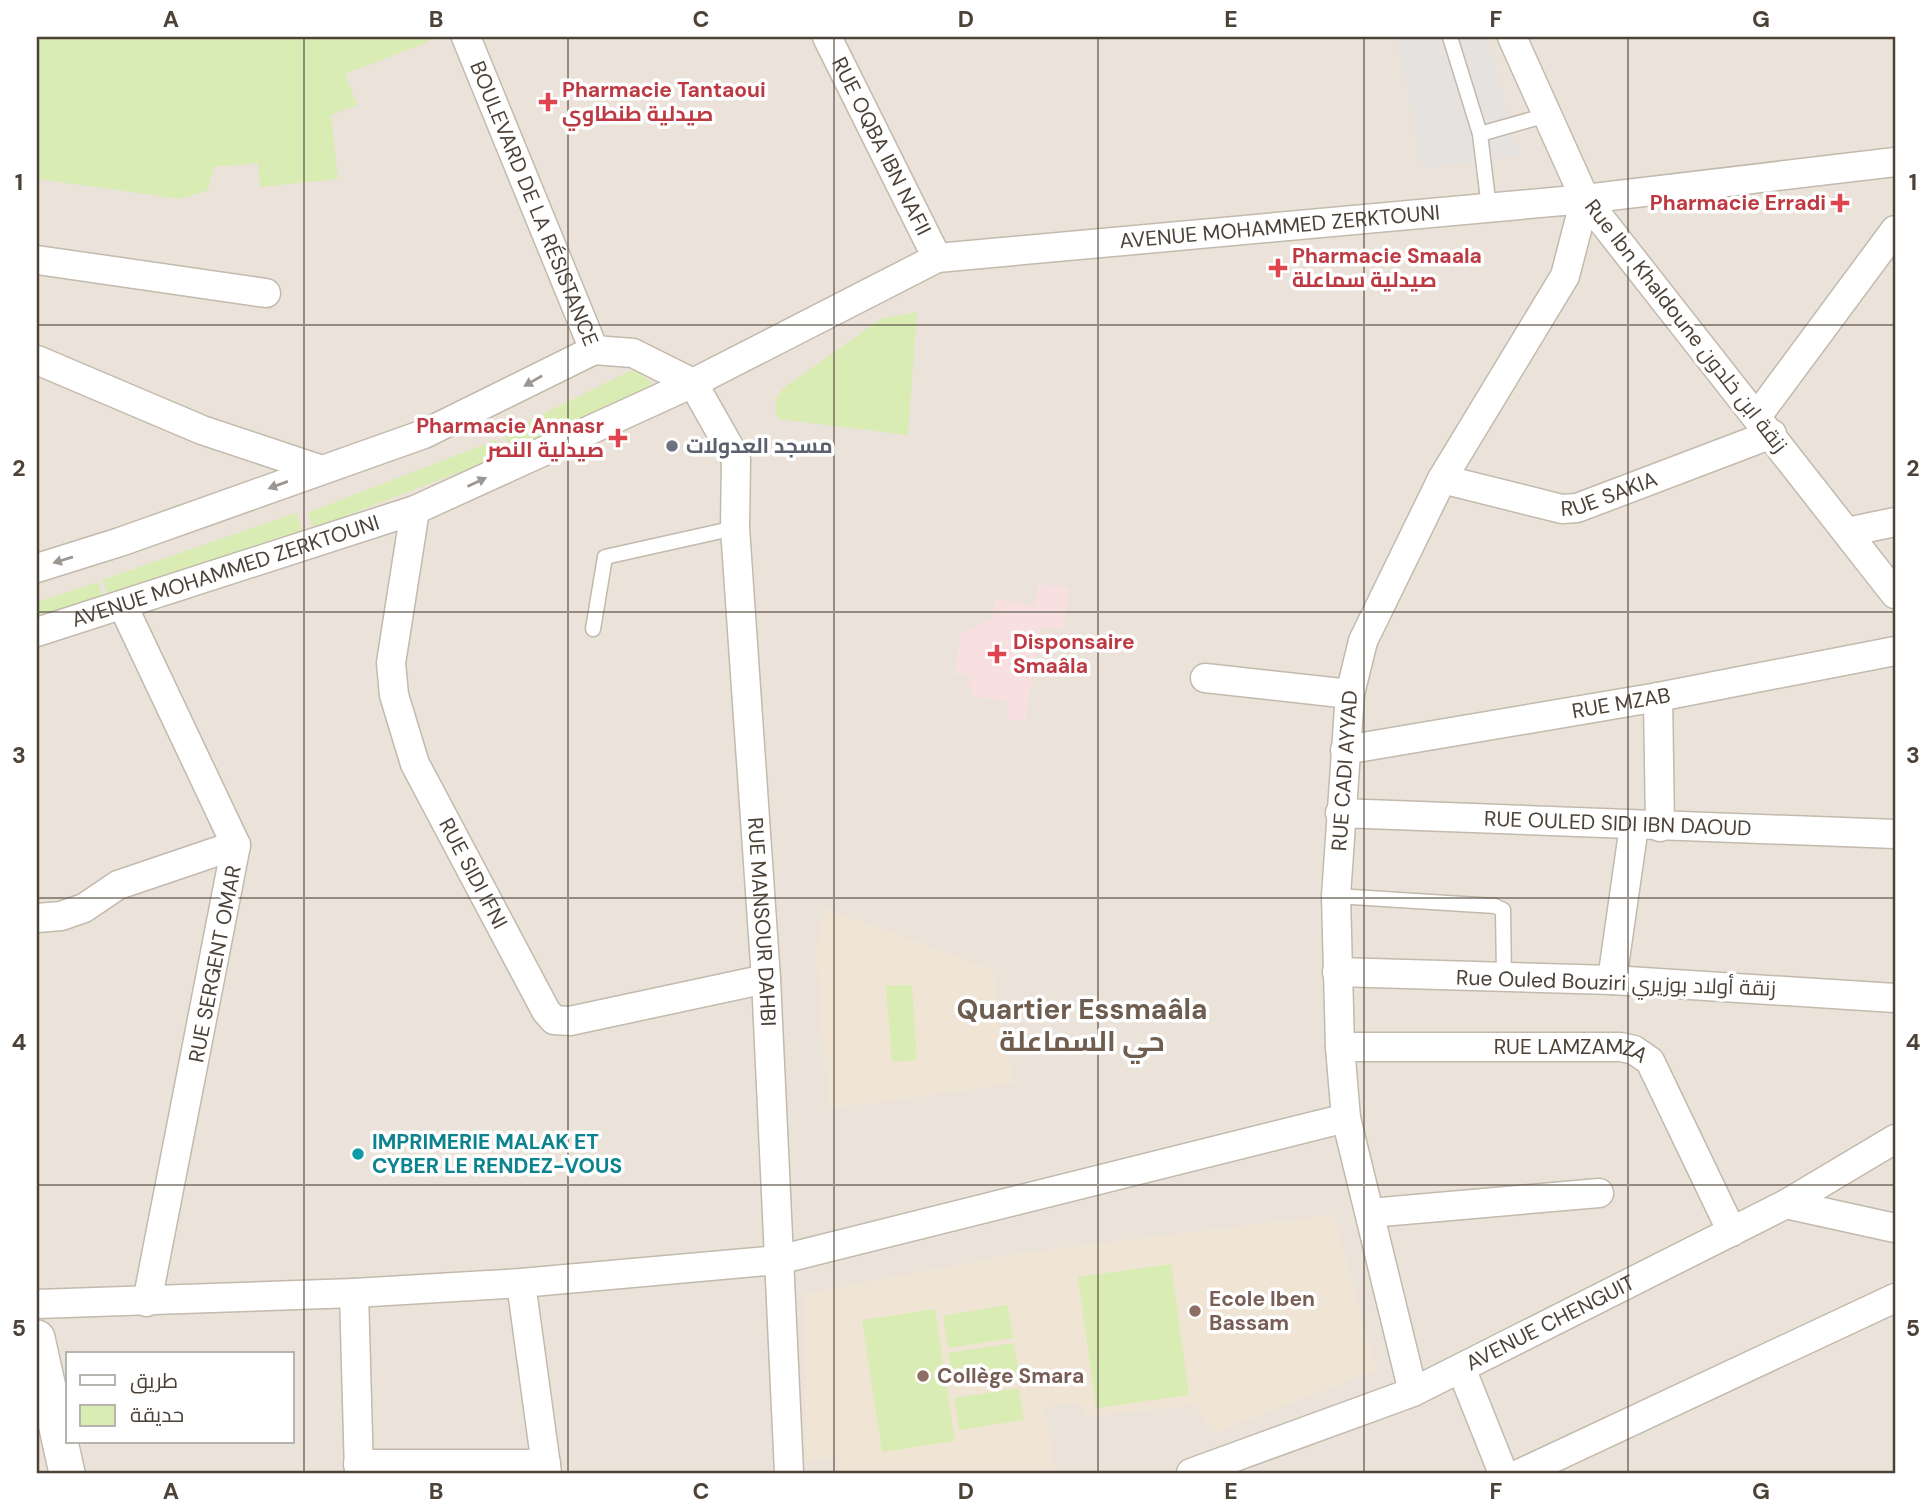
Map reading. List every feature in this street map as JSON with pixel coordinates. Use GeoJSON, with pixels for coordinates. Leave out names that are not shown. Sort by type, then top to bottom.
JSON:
{"type":"FeatureCollection","features":[{"type":"Feature","properties":{"kind":"street","name":"BOULEVARD DE LA RÉSISTANCE"},"geometry":{"type":"LineString","coordinates":[[466,37],[594,350],[633,353],[693,383]]}},
{"type":"Feature","properties":{"kind":"street","name":"RUE OQBA IBN NAFII"},"geometry":{"type":"LineString","coordinates":[[827,37],[937,258]]}},
{"type":"Feature","properties":{"kind":"street","name":"Rue Ibn Khaldoune زنقة ابن خلدون"},"geometry":{"type":"LineString","coordinates":[[1512,37],[1585,199],[1895,594]]}},
{"type":"Feature","properties":{"kind":"street","name":"AVENUE MOHAMMED ZERKTOUNI"},"geometry":{"type":"LineString","coordinates":[[37,632],[415,510],[693,383],[937,258],[1585,199],[1895,162]]}},
{"type":"Feature","properties":{"kind":"street","name":"RUE CADI AYYAD"},"geometry":{"type":"LineString","coordinates":[[1413,1392],[1346,1118],[1340,1047],[1336,896],[1350,694],[1363,641],[1442,479],[1559,287],[1572,255],[1585,199]]}},
{"type":"Feature","properties":{"kind":"street"},"geometry":{"type":"LineString","coordinates":[[1765,425],[1895,230]]}},
{"type":"Feature","properties":{"kind":"street"},"geometry":{"type":"LineString","coordinates":[[37,260],[266,293]]}},
{"type":"Feature","properties":{"kind":"street"},"geometry":{"type":"LineString","coordinates":[[37,568],[120,542],[319,469],[424,434],[594,350]]}},
{"type":"Feature","properties":{"kind":"street"},"geometry":{"type":"LineString","coordinates":[[42,369],[202,430],[319,469]]}},
{"type":"Feature","properties":{"kind":"street","name":"RUE MANSOUR DAHBI"},"geometry":{"type":"LineString","coordinates":[[693,383],[737,459],[734,528],[766,979],[789,1473]]}},
{"type":"Feature","properties":{"kind":"street","name":"RUE SAKIA"},"geometry":{"type":"LineString","coordinates":[[1442,479],[1562,509],[1577,509],[1765,425]]}},
{"type":"Feature","properties":{"kind":"street","name":"RUE SIDI IFNI"},"geometry":{"type":"LineString","coordinates":[[415,510],[391,663],[394,695],[415,764],[546,1011],[554,1020],[570,1021],[766,979]]}},
{"type":"Feature","properties":{"kind":"street"},"geometry":{"type":"LineString","coordinates":[[1847,531],[1895,522]]}},
{"type":"Feature","properties":{"kind":"street","name":"RUE SERGENT OMAR"},"geometry":{"type":"LineString","coordinates":[[123,606],[236,845],[147,1302]]}},
{"type":"Feature","properties":{"kind":"street","name":"RUE MZAB"},"geometry":{"type":"LineString","coordinates":[[1345,750],[1658,697],[1895,651]]}},
{"type":"Feature","properties":{"kind":"street"},"geometry":{"type":"LineString","coordinates":[[1205,678],[1350,694]]}},
{"type":"Feature","properties":{"kind":"street"},"geometry":{"type":"LineString","coordinates":[[1612,981],[1647,827],[1658,697]]}},
{"type":"Feature","properties":{"kind":"street","name":"RUE OULED SIDI IBN DAOUD"},"geometry":{"type":"LineString","coordinates":[[1340,813],[1647,827],[1895,834]]}},
{"type":"Feature","properties":{"kind":"street"},"geometry":{"type":"LineString","coordinates":[[37,918],[61,916],[84,908],[118,884],[236,845]]}},
{"type":"Feature","properties":{"kind":"street","name":"Rue Ouled Bouziri زنقة أولاد بوزيري"},"geometry":{"type":"LineString","coordinates":[[1337,972],[1612,981],[1895,998]]}},
{"type":"Feature","properties":{"kind":"street","name":"RUE LAMZAMZA"},"geometry":{"type":"LineString","coordinates":[[1340,1047],[1608,1047],[1634,1050],[1650,1061],[1732,1232]]}},
{"type":"Feature","properties":{"kind":"street"},"geometry":{"type":"LineString","coordinates":[[37,1304],[354,1293],[521,1283],[778,1260],[1346,1118]]}},
{"type":"Feature","properties":{"kind":"street","name":"AVENUE CHENGUIT"},"geometry":{"type":"LineString","coordinates":[[1191,1473],[1413,1392],[1786,1204],[1895,1139]]}},
{"type":"Feature","properties":{"kind":"street"},"geometry":{"type":"LineString","coordinates":[[1370,1213],[1599,1193]]}},
{"type":"Feature","properties":{"kind":"street"},"geometry":{"type":"LineString","coordinates":[[1786,1204],[1895,1228]]}},
{"type":"Feature","properties":{"kind":"street"},"geometry":{"type":"LineString","coordinates":[[354,1293],[358,1469],[547,1469],[521,1283]]}},
{"type":"Feature","properties":{"kind":"street"},"geometry":{"type":"LineString","coordinates":[[1521,1473],[1895,1298]]}},
{"type":"Feature","properties":{"kind":"street"},"geometry":{"type":"LineString","coordinates":[[37,1338],[68,1473]]}},
{"type":"Feature","properties":{"kind":"street"},"geometry":{"type":"LineString","coordinates":[[1461,1368],[1503,1473]]}},
{"type":"Feature","properties":{"kind":"lane"},"geometry":{"type":"LineString","coordinates":[[1450,37],[1480,134],[1489,208]]}},
{"type":"Feature","properties":{"kind":"lane"},"geometry":{"type":"LineString","coordinates":[[1480,134],[1547,115]]}},
{"type":"Feature","properties":{"kind":"lane"},"geometry":{"type":"LineString","coordinates":[[593,629],[605,557],[734,528]]}},
{"type":"Feature","properties":{"kind":"lane"},"geometry":{"type":"LineString","coordinates":[[1336,896],[1495,906],[1503,910],[1504,977]]}},
{"type":"Feature","properties":{"kind":"shaded area"},"geometry":{"type":"Polygon","coordinates":[[[37,37],[1895,37],[1895,1473],[37,1473],[37,37]]]}},
{"type":"Feature","properties":{"kind":"shaded area"},"geometry":{"type":"Polygon","coordinates":[[[1397,37],[1486,37],[1520,155],[1423,169],[1397,37]]]}},
{"type":"Feature","properties":{"kind":"shaded area","name":"Disponsaire Smaâla"},"geometry":{"type":"Polygon","coordinates":[[[1039,584],[1069,588],[1064,629],[1040,627],[1025,722],[1007,719],[1009,701],[972,696],[967,674],[954,674],[961,634],[991,620],[996,599],[1034,606],[1039,584]]]}},
{"type":"Feature","properties":{"kind":"shaded area"},"geometry":{"type":"Polygon","coordinates":[[[825,908],[992,970],[1014,1083],[829,1109],[816,951],[825,908]]]}},
{"type":"Feature","properties":{"kind":"shaded area"},"geometry":{"type":"Polygon","coordinates":[[[1334,1215],[1376,1370],[1213,1433],[1195,1405],[1085,1417],[1080,1402],[1045,1407],[1054,1468],[1030,1473],[840,1473],[839,1458],[806,1460],[805,1294],[1021,1253],[1334,1215]]]}},
{"type":"Feature","properties":{"kind":"green space"},"geometry":{"type":"Polygon","coordinates":[[[37,37],[426,37],[428,42],[345,74],[357,105],[331,115],[338,179],[260,187],[258,163],[214,167],[208,190],[181,199],[37,179],[37,37]]]}},
{"type":"Feature","properties":{"kind":"green space"},"geometry":{"type":"Polygon","coordinates":[[[917,312],[908,435],[779,419],[776,401],[786,386],[883,318],[917,312]]]}},
{"type":"Feature","properties":{"kind":"green space"},"geometry":{"type":"Polygon","coordinates":[[[634,369],[653,384],[514,452],[503,434],[634,369]]]}},
{"type":"Feature","properties":{"kind":"green space"},"geometry":{"type":"Polygon","coordinates":[[[496,440],[506,454],[314,528],[307,513],[496,440]]]}},
{"type":"Feature","properties":{"kind":"green space"},"geometry":{"type":"Polygon","coordinates":[[[296,513],[302,530],[109,595],[102,580],[296,513]]]}},
{"type":"Feature","properties":{"kind":"green space"},"geometry":{"type":"Polygon","coordinates":[[[98,582],[103,597],[37,620],[37,602],[98,582]]]}},
{"type":"Feature","properties":{"kind":"green space"},"geometry":{"type":"Polygon","coordinates":[[[912,985],[917,1060],[892,1062],[886,986],[912,985]]]}},
{"type":"Feature","properties":{"kind":"green space"},"geometry":{"type":"Polygon","coordinates":[[[1171,1264],[1189,1395],[1096,1408],[1078,1277],[1171,1264]]]}},
{"type":"Feature","properties":{"kind":"green space"},"geometry":{"type":"Polygon","coordinates":[[[1008,1305],[1013,1338],[948,1348],[943,1316],[1008,1305]]]}},
{"type":"Feature","properties":{"kind":"green space"},"geometry":{"type":"Polygon","coordinates":[[[935,1309],[955,1441],[882,1452],[862,1320],[935,1309]]]}},
{"type":"Feature","properties":{"kind":"green space"},"geometry":{"type":"Polygon","coordinates":[[[1014,1343],[1019,1374],[954,1385],[948,1353],[1014,1343]]]}},
{"type":"Feature","properties":{"kind":"green space"},"geometry":{"type":"Polygon","coordinates":[[[1019,1388],[1024,1420],[959,1430],[954,1398],[1019,1388]]]}},
{"type":"Feature","properties":{"kind":"place","name":"Pharmacie Tantaoui صيدلية طنطاوي"},"geometry":{"type":"Point","coordinates":[548,102]}},
{"type":"Feature","properties":{"kind":"place","name":"Pharmacie Erradi"},"geometry":{"type":"Point","coordinates":[1840,203]}},
{"type":"Feature","properties":{"kind":"place","name":"Pharmacie Smaala صيدلية سماعلة"},"geometry":{"type":"Point","coordinates":[1278,268]}},
{"type":"Feature","properties":{"kind":"place","name":"Pharmacie Annasr صيدلية النصر"},"geometry":{"type":"Point","coordinates":[618,438]}},
{"type":"Feature","properties":{"kind":"place","name":"مسجد العدولات"},"geometry":{"type":"Point","coordinates":[672,446]}},
{"type":"Feature","properties":{"kind":"place","name":"Disponsaire Smaâla"},"geometry":{"type":"Point","coordinates":[997,654]}},
{"type":"Feature","properties":{"kind":"place","name":"IMPRIMERIE MALAK ET CYBER LE RENDEZ-VOUS"},"geometry":{"type":"Point","coordinates":[358,1154]}},
{"type":"Feature","properties":{"kind":"place","name":"Ecole Iben Bassam"},"geometry":{"type":"Point","coordinates":[1195,1311]}},
{"type":"Feature","properties":{"kind":"place","name":"Collège Smara"},"geometry":{"type":"Point","coordinates":[923,1376]}},
{"type":"Feature","properties":{"kind":"district","name":"Quartier Essmaâla حي السماعلة"},"geometry":{"type":"Point","coordinates":[1082,1025]}}]}
